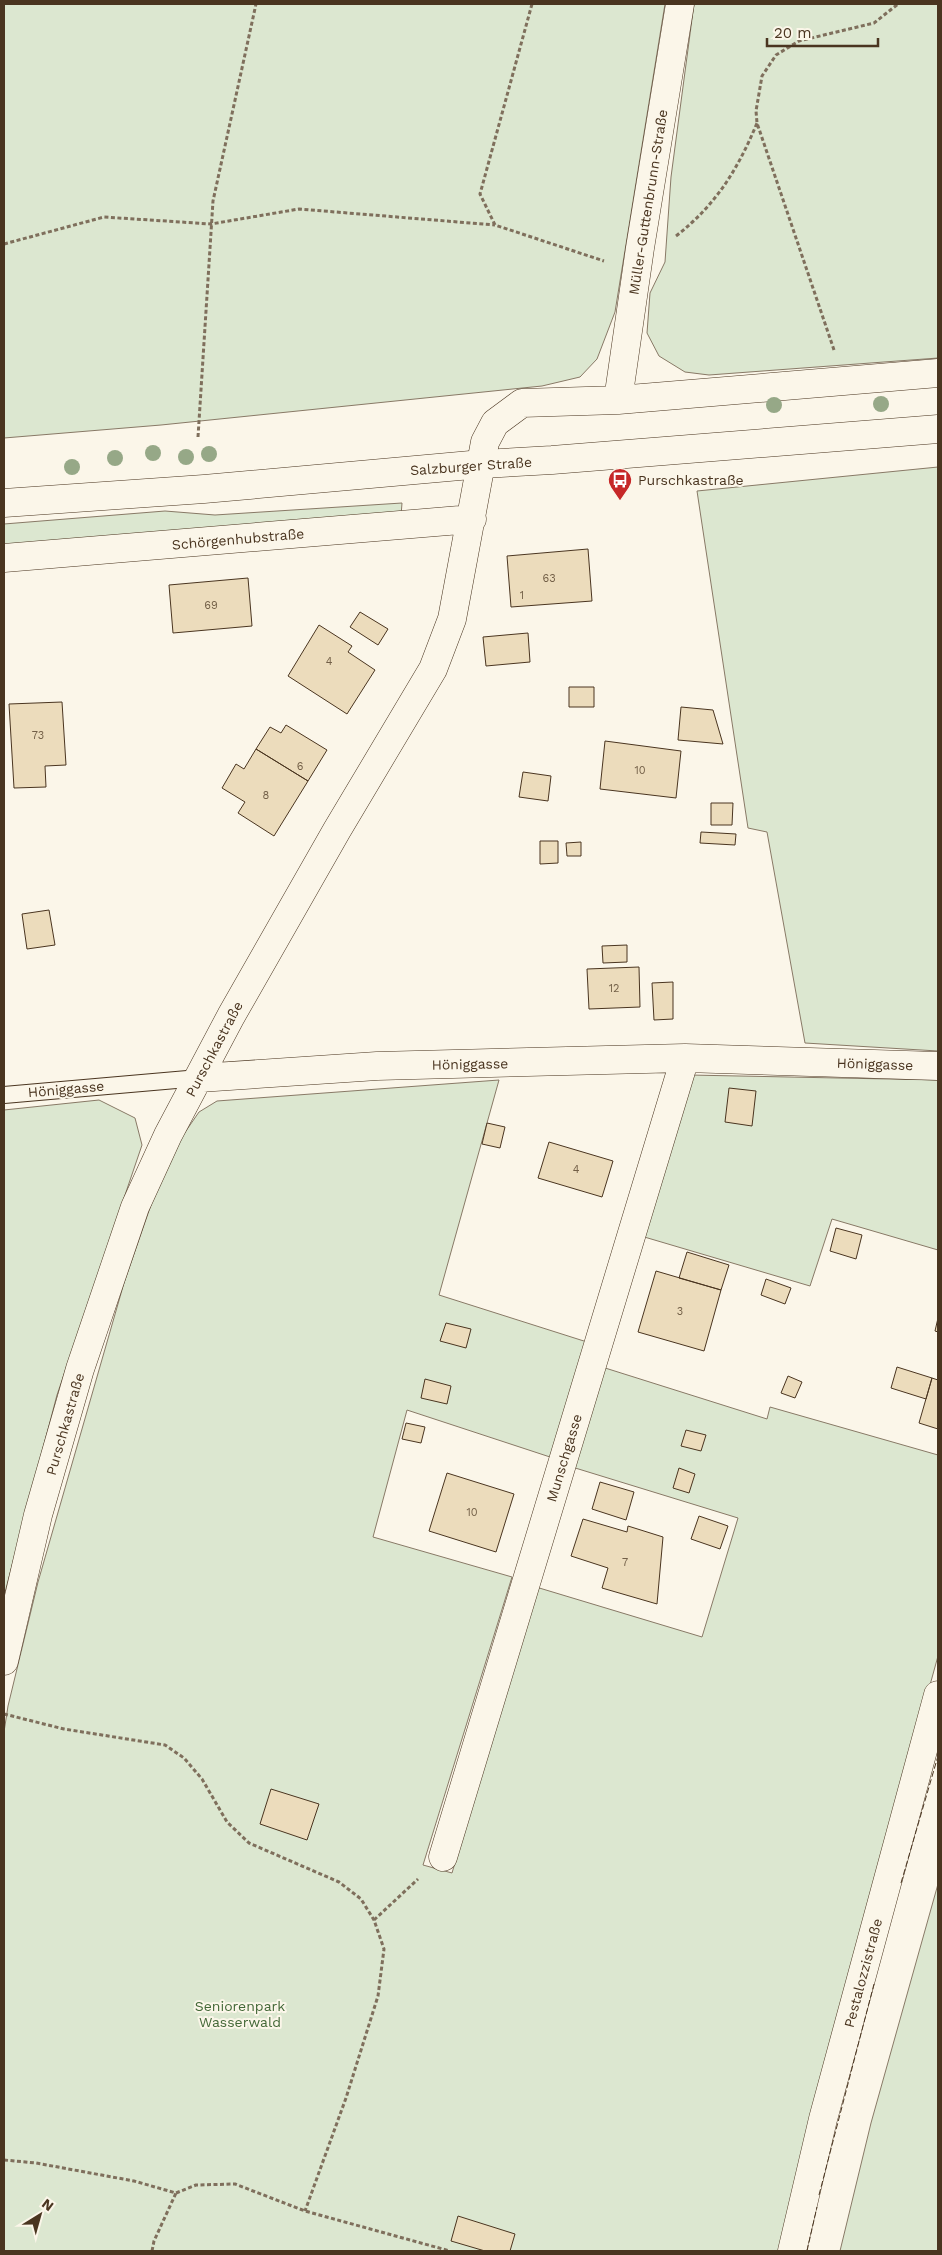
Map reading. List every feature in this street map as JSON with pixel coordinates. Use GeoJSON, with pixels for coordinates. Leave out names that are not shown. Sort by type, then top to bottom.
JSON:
{"type":"FeatureCollection","features":[{"type":"Feature","properties":{"kind":"street","name":"Müller-Guttenbrunn-Straße"},"geometry":{"type":"LineString","coordinates":[[618,400],[640,248],[680,4]]}},
{"type":"Feature","properties":{"kind":"street"},"geometry":{"type":"LineString","coordinates":[[618,400],[938,373]]}},
{"type":"Feature","properties":{"kind":"street","name":"Purschkastraße"},"geometry":{"type":"LineString","coordinates":[[4,1661],[41,1506],[80,1369],[135,1207],[168,1135],[285,921],[433,669],[452,619],[485,442],[495,423],[522,403],[618,400]]}},
{"type":"Feature","properties":{"kind":"street","name":"Salzburger Straße"},"geometry":{"type":"LineString","coordinates":[[4,503],[204,489],[482,464],[938,429]]}},
{"type":"Feature","properties":{"kind":"street","name":"Schörgenhubstraße"},"geometry":{"type":"LineString","coordinates":[[4,558],[472,519]]}},
{"type":"Feature","properties":{"kind":"street","name":"Höniggasse"},"geometry":{"type":"LineString","coordinates":[[199,1078],[377,1066],[685,1058],[938,1066]]}},
{"type":"Feature","properties":{"kind":"street","name":"Munschgasse"},"geometry":{"type":"LineString","coordinates":[[442,1857],[685,1058]]}},
{"type":"Feature","properties":{"kind":"street","name":"Pestalozzistraße"},"geometry":{"type":"LineString","coordinates":[[792,2251],[823,2119],[938,1695]]}},
{"type":"Feature","properties":{"kind":"lane","name":"Höniggasse"},"geometry":{"type":"LineString","coordinates":[[4,1095],[199,1078]]}},
{"type":"Feature","properties":{"kind":"path"},"geometry":{"type":"LineString","coordinates":[[198,436],[213,201],[256,4]]}},
{"type":"Feature","properties":{"kind":"path"},"geometry":{"type":"LineString","coordinates":[[495,225],[480,194],[532,4]]}},
{"type":"Feature","properties":{"kind":"path"},"geometry":{"type":"LineString","coordinates":[[843,380],[757,124],[756,111],[762,76],[776,56],[798,41],[874,23],[898,4]]}},
{"type":"Feature","properties":{"kind":"path"},"geometry":{"type":"LineString","coordinates":[[640,248],[676,237],[695,221],[735,172],[757,124]]}},
{"type":"Feature","properties":{"kind":"path"},"geometry":{"type":"LineString","coordinates":[[4,244],[104,217],[211,224],[299,209],[495,225],[605,261],[633,296]]}},
{"type":"Feature","properties":{"kind":"path"},"geometry":{"type":"LineString","coordinates":[[4,1714],[64,1729],[165,1746],[184,1758],[202,1780],[227,1822],[249,1843],[338,1882],[361,1899],[374,1920],[384,1949],[378,1996],[346,2098],[305,2211]]}},
{"type":"Feature","properties":{"kind":"path"},"geometry":{"type":"LineString","coordinates":[[374,1920],[442,1857]]}},
{"type":"Feature","properties":{"kind":"path"},"geometry":{"type":"LineString","coordinates":[[4,2160],[36,2163],[134,2181],[176,2193],[196,2185],[235,2184],[305,2211],[450,2251]]}},
{"type":"Feature","properties":{"kind":"path"},"geometry":{"type":"LineString","coordinates":[[152,2251],[154,2241],[176,2193]]}},
{"type":"Feature","properties":{"kind":"green space"},"geometry":{"type":"Polygon","coordinates":[[[4,4],[665,4],[615,312],[597,359],[580,377],[542,386],[161,425],[4,438],[4,4]]]}},
{"type":"Feature","properties":{"kind":"green space"},"geometry":{"type":"Polygon","coordinates":[[[694,4],[938,4],[938,358],[709,375],[685,372],[659,356],[647,333],[650,293],[665,262],[671,177],[694,4]]]}},
{"type":"Feature","properties":{"kind":"green space"},"geometry":{"type":"Polygon","coordinates":[[[938,467],[938,1051],[805,1043],[767,832],[748,828],[697,491],[938,467]]]}},
{"type":"Feature","properties":{"kind":"green space"},"geometry":{"type":"Polygon","coordinates":[[[402,503],[401,516],[4,547],[4,524],[165,511],[215,515],[402,503]]]}},
{"type":"Feature","properties":{"kind":"green space"},"geometry":{"type":"Polygon","coordinates":[[[689,1075],[938,1080],[938,1250],[832,1219],[810,1286],[641,1236],[689,1075]]]}},
{"type":"Feature","properties":{"kind":"green space","name":"Seniorenpark Wasserwald"},"geometry":{"type":"Polygon","coordinates":[[[499,1080],[439,1295],[587,1342],[550,1457],[407,1410],[373,1537],[512,1577],[423,1865],[452,1873],[536,1587],[702,1637],[738,1518],[572,1467],[602,1367],[767,1419],[770,1407],[938,1455],[938,1656],[858,1946],[779,2251],[4,2251],[4,1732],[8,1706],[38,1582],[124,1283],[152,1202],[179,1141],[199,1112],[217,1101],[499,1080]]]}},
{"type":"Feature","properties":{"kind":"green space"},"geometry":{"type":"Polygon","coordinates":[[[99,1100],[135,1118],[142,1145],[57,1395],[4,1596],[4,1110],[99,1100]]]}},
{"type":"Feature","properties":{"kind":"green space"},"geometry":{"type":"Polygon","coordinates":[[[938,1884],[938,2251],[840,2251],[871,2123],[938,1884]]]}},
{"type":"Feature","properties":{"kind":"building"},"geometry":{"type":"Polygon","coordinates":[[[588,549],[592,601],[511,607],[507,556],[588,549]]]}},
{"type":"Feature","properties":{"kind":"building"},"geometry":{"type":"Polygon","coordinates":[[[248,578],[252,626],[173,633],[169,585],[248,578]]]}},
{"type":"Feature","properties":{"kind":"building"},"geometry":{"type":"Polygon","coordinates":[[[360,612],[388,629],[378,645],[350,627],[360,612]]]}},
{"type":"Feature","properties":{"kind":"building"},"geometry":{"type":"Polygon","coordinates":[[[319,625],[352,646],[348,652],[375,670],[347,714],[288,676],[319,625]]]}},
{"type":"Feature","properties":{"kind":"building"},"geometry":{"type":"Polygon","coordinates":[[[528,633],[530,662],[486,666],[483,637],[528,633]]]}},
{"type":"Feature","properties":{"kind":"building"},"geometry":{"type":"Polygon","coordinates":[[[569,687],[594,687],[594,707],[569,707],[569,687]]]}},
{"type":"Feature","properties":{"kind":"building"},"geometry":{"type":"Polygon","coordinates":[[[62,702],[66,765],[45,766],[46,787],[14,788],[9,704],[62,702]]]}},
{"type":"Feature","properties":{"kind":"building"},"geometry":{"type":"Polygon","coordinates":[[[681,707],[713,710],[723,744],[678,740],[681,707]]]}},
{"type":"Feature","properties":{"kind":"building"},"geometry":{"type":"Polygon","coordinates":[[[286,725],[327,750],[308,781],[256,749],[270,727],[281,733],[286,725]]]}},
{"type":"Feature","properties":{"kind":"building"},"geometry":{"type":"Polygon","coordinates":[[[605,741],[681,751],[676,798],[600,789],[605,741]]]}},
{"type":"Feature","properties":{"kind":"building"},"geometry":{"type":"Polygon","coordinates":[[[256,749],[308,781],[274,836],[238,813],[245,802],[222,788],[236,764],[244,769],[256,749]]]}},
{"type":"Feature","properties":{"kind":"building"},"geometry":{"type":"Polygon","coordinates":[[[523,772],[551,776],[548,801],[519,797],[523,772]]]}},
{"type":"Feature","properties":{"kind":"building"},"geometry":{"type":"Polygon","coordinates":[[[711,803],[733,803],[732,825],[711,825],[711,803]]]}},
{"type":"Feature","properties":{"kind":"building"},"geometry":{"type":"Polygon","coordinates":[[[701,832],[736,834],[735,845],[700,843],[701,832]]]}},
{"type":"Feature","properties":{"kind":"building"},"geometry":{"type":"Polygon","coordinates":[[[540,841],[558,841],[558,863],[540,864],[540,841]]]}},
{"type":"Feature","properties":{"kind":"building"},"geometry":{"type":"Polygon","coordinates":[[[581,842],[581,856],[567,856],[566,843],[581,842]]]}},
{"type":"Feature","properties":{"kind":"building"},"geometry":{"type":"Polygon","coordinates":[[[49,910],[55,945],[27,949],[22,914],[49,910]]]}},
{"type":"Feature","properties":{"kind":"building"},"geometry":{"type":"Polygon","coordinates":[[[627,945],[627,962],[603,963],[602,946],[627,945]]]}},
{"type":"Feature","properties":{"kind":"building"},"geometry":{"type":"Polygon","coordinates":[[[639,967],[640,1007],[589,1009],[587,969],[639,967]]]}},
{"type":"Feature","properties":{"kind":"building"},"geometry":{"type":"Polygon","coordinates":[[[673,982],[673,1019],[654,1020],[652,983],[673,982]]]}},
{"type":"Feature","properties":{"kind":"building"},"geometry":{"type":"Polygon","coordinates":[[[729,1088],[756,1091],[752,1126],[725,1122],[729,1088]]]}},
{"type":"Feature","properties":{"kind":"building"},"geometry":{"type":"Polygon","coordinates":[[[487,1123],[505,1127],[500,1148],[482,1144],[487,1123]]]}},
{"type":"Feature","properties":{"kind":"building"},"geometry":{"type":"Polygon","coordinates":[[[549,1142],[613,1161],[602,1197],[538,1178],[549,1142]]]}},
{"type":"Feature","properties":{"kind":"building"},"geometry":{"type":"Polygon","coordinates":[[[836,1228],[862,1235],[856,1259],[830,1251],[836,1228]]]}},
{"type":"Feature","properties":{"kind":"building"},"geometry":{"type":"Polygon","coordinates":[[[687,1252],[729,1265],[721,1290],[679,1278],[687,1252]]]}},
{"type":"Feature","properties":{"kind":"building"},"geometry":{"type":"Polygon","coordinates":[[[656,1271],[721,1290],[704,1351],[638,1332],[656,1271]]]}},
{"type":"Feature","properties":{"kind":"building"},"geometry":{"type":"Polygon","coordinates":[[[766,1279],[791,1288],[785,1304],[761,1295],[766,1279]]]}},
{"type":"Feature","properties":{"kind":"building"},"geometry":{"type":"Polygon","coordinates":[[[938,1318],[938,1332],[935,1331],[938,1318]]]}},
{"type":"Feature","properties":{"kind":"building"},"geometry":{"type":"Polygon","coordinates":[[[446,1323],[471,1329],[466,1348],[440,1341],[446,1323]]]}},
{"type":"Feature","properties":{"kind":"building"},"geometry":{"type":"Polygon","coordinates":[[[897,1367],[932,1378],[926,1399],[891,1388],[897,1367]]]}},
{"type":"Feature","properties":{"kind":"building"},"geometry":{"type":"Polygon","coordinates":[[[788,1376],[802,1382],[795,1398],[781,1393],[788,1376]]]}},
{"type":"Feature","properties":{"kind":"building"},"geometry":{"type":"Polygon","coordinates":[[[932,1378],[938,1380],[938,1429],[919,1423],[932,1378]]]}},
{"type":"Feature","properties":{"kind":"building"},"geometry":{"type":"Polygon","coordinates":[[[425,1379],[451,1386],[447,1404],[421,1398],[425,1379]]]}},
{"type":"Feature","properties":{"kind":"building"},"geometry":{"type":"Polygon","coordinates":[[[406,1423],[425,1427],[421,1443],[402,1439],[406,1423]]]}},
{"type":"Feature","properties":{"kind":"building"},"geometry":{"type":"Polygon","coordinates":[[[686,1430],[706,1435],[701,1451],[681,1446],[686,1430]]]}},
{"type":"Feature","properties":{"kind":"building"},"geometry":{"type":"Polygon","coordinates":[[[679,1468],[695,1474],[689,1493],[673,1488],[679,1468]]]}},
{"type":"Feature","properties":{"kind":"building"},"geometry":{"type":"Polygon","coordinates":[[[447,1473],[514,1494],[496,1552],[429,1531],[447,1473]]]}},
{"type":"Feature","properties":{"kind":"building"},"geometry":{"type":"Polygon","coordinates":[[[600,1482],[634,1492],[626,1520],[592,1509],[600,1482]]]}},
{"type":"Feature","properties":{"kind":"building"},"geometry":{"type":"Polygon","coordinates":[[[699,1516],[728,1526],[720,1549],[691,1539],[699,1516]]]}},
{"type":"Feature","properties":{"kind":"building"},"geometry":{"type":"Polygon","coordinates":[[[583,1519],[627,1532],[628,1526],[663,1537],[657,1604],[602,1588],[608,1568],[571,1556],[583,1519]]]}},
{"type":"Feature","properties":{"kind":"building"},"geometry":{"type":"Polygon","coordinates":[[[271,1789],[319,1804],[307,1840],[260,1824],[271,1789]]]}},
{"type":"Feature","properties":{"kind":"building"},"geometry":{"type":"Polygon","coordinates":[[[458,2216],[515,2234],[510,2251],[485,2251],[451,2241],[458,2216]]]}},
{"type":"Feature","properties":{"kind":"fence"},"geometry":{"type":"LineString","coordinates":[[901,1883],[938,1756]]}},
{"type":"Feature","properties":{"kind":"fence"},"geometry":{"type":"LineString","coordinates":[[819,2195],[874,1984]]}},
{"type":"Feature","properties":{"kind":"fence"},"geometry":{"type":"LineString","coordinates":[[807,2251],[817,2207]]}},
{"type":"Feature","properties":{"kind":"place","name":"Purschkastraße"},"geometry":{"type":"Point","coordinates":[620,501]}}]}
